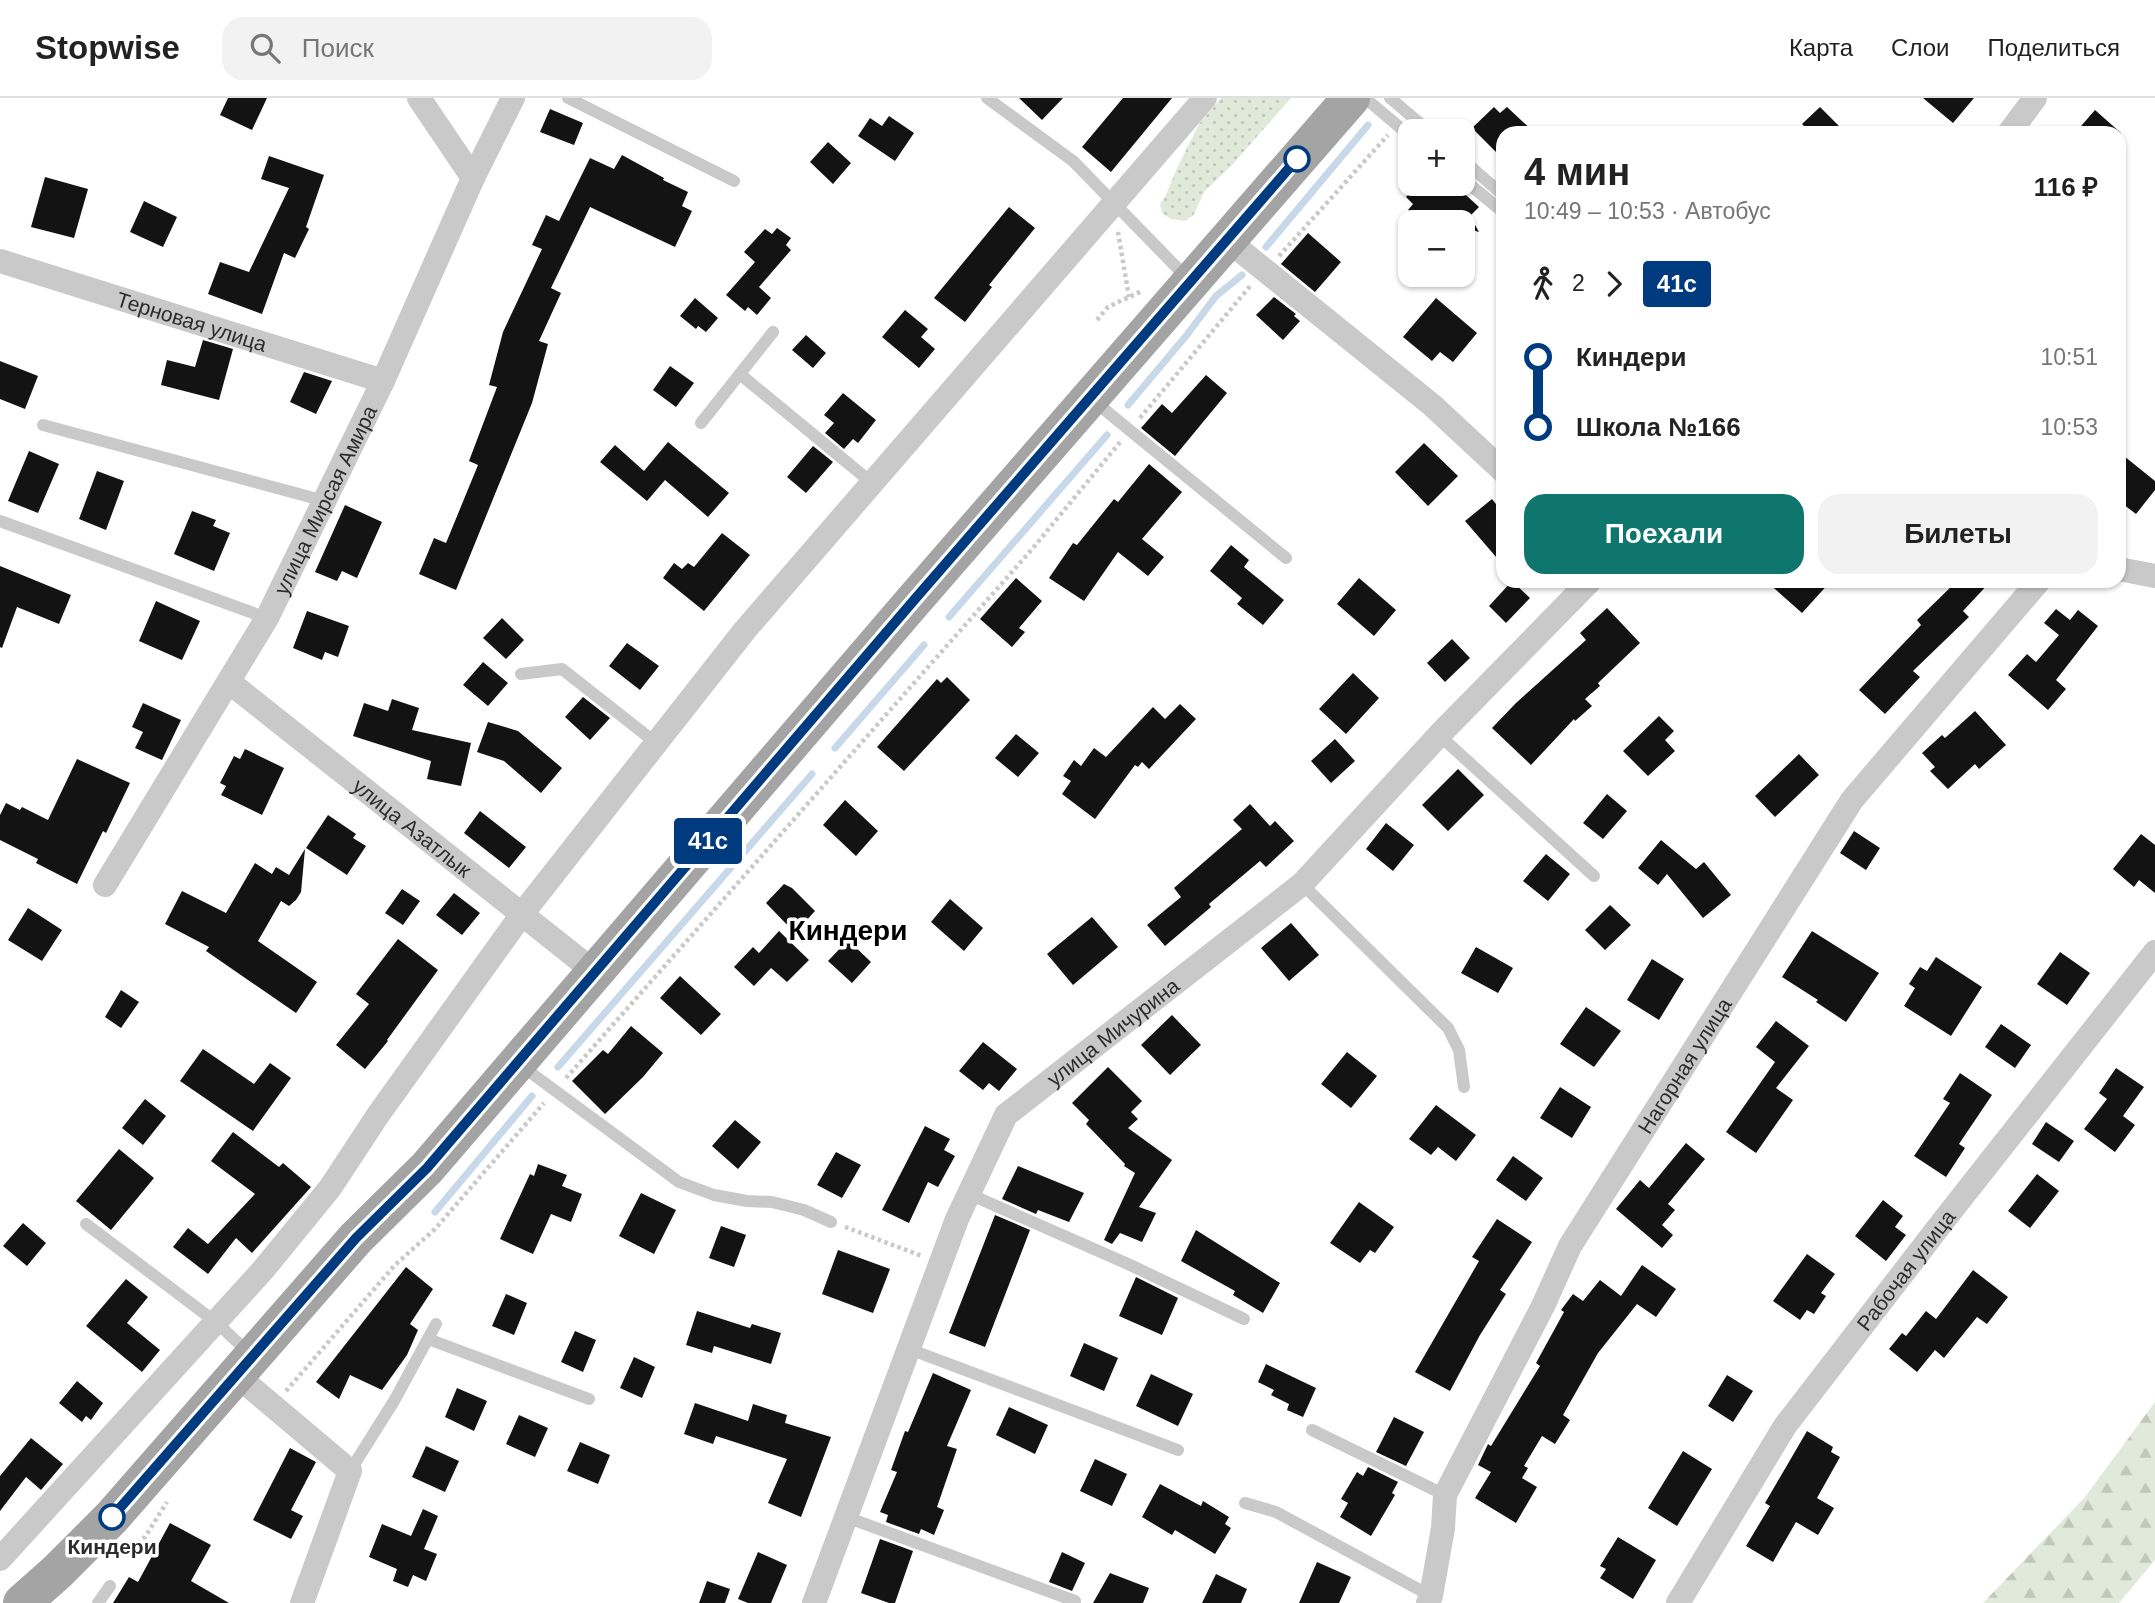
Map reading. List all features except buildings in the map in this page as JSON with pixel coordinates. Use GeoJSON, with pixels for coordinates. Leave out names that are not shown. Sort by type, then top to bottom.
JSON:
{"type":"FeatureCollection","features":[{"type":"Feature","properties":{"kind":"main road"},"geometry":{"type":"LineString","coordinates":[[22,1603],[112,1517],[356,1238],[427,1168],[1226,239],[1351,98]]}},
{"type":"Feature","properties":{"kind":"street"},"geometry":{"type":"LineString","coordinates":[[419,98],[473,178]]}},
{"type":"Feature","properties":{"kind":"street","name":"улица Мирсая Амира"},"geometry":{"type":"LineString","coordinates":[[105,885],[267,618],[383,381],[473,178],[513,98]]}},
{"type":"Feature","properties":{"kind":"street"},"geometry":{"type":"LineString","coordinates":[[0,1559],[263,1270],[330,1188],[378,1115],[522,914],[745,630],[1205,98]]}},
{"type":"Feature","properties":{"kind":"street"},"geometry":{"type":"LineString","coordinates":[[2014,126],[2035,98]]}},
{"type":"Feature","properties":{"kind":"street"},"geometry":{"type":"LineString","coordinates":[[1226,239],[1432,405],[1496,464]]}},
{"type":"Feature","properties":{"kind":"street","name":"Терновая улица"},"geometry":{"type":"LineString","coordinates":[[0,261],[383,381]]}},
{"type":"Feature","properties":{"kind":"street"},"geometry":{"type":"LineString","coordinates":[[2126,570],[2155,576]]}},
{"type":"Feature","properties":{"kind":"street","name":"улица Мичурина"},"geometry":{"type":"LineString","coordinates":[[814,1603],[957,1219],[1006,1115],[1302,884],[1439,735],[1583,588]]}},
{"type":"Feature","properties":{"kind":"street","name":"Нагорная улица"},"geometry":{"type":"LineString","coordinates":[[1429,1599],[1443,1528],[1445,1495],[1543,1306],[1570,1246],[1852,800],[2033,588]]}},
{"type":"Feature","properties":{"kind":"street","name":"улица Азатлык"},"geometry":{"type":"LineString","coordinates":[[229,682],[596,973]]}},
{"type":"Feature","properties":{"kind":"street","name":"Рабочая улица"},"geometry":{"type":"LineString","coordinates":[[1678,1603],[1785,1426],[2155,952]]}},
{"type":"Feature","properties":{"kind":"street"},"geometry":{"type":"LineString","coordinates":[[244,1365],[274,1405],[350,1471],[302,1603]]}},
{"type":"Feature","properties":{"kind":"lane"},"geometry":{"type":"LineString","coordinates":[[568,98],[734,181]]}},
{"type":"Feature","properties":{"kind":"lane"},"geometry":{"type":"LineString","coordinates":[[987,98],[1073,161],[1191,281]]}},
{"type":"Feature","properties":{"kind":"lane"},"geometry":{"type":"LineString","coordinates":[[1365,98],[1398,125]]}},
{"type":"Feature","properties":{"kind":"lane"},"geometry":{"type":"LineString","coordinates":[[1390,98],[1415,119]]}},
{"type":"Feature","properties":{"kind":"lane"},"geometry":{"type":"LineString","coordinates":[[1475,170],[1496,189]]}},
{"type":"Feature","properties":{"kind":"lane"},"geometry":{"type":"LineString","coordinates":[[1475,189],[1496,206]]}},
{"type":"Feature","properties":{"kind":"lane"},"geometry":{"type":"LineString","coordinates":[[701,423],[773,332]]}},
{"type":"Feature","properties":{"kind":"lane"},"geometry":{"type":"LineString","coordinates":[[741,375],[872,483]]}},
{"type":"Feature","properties":{"kind":"lane"},"geometry":{"type":"LineString","coordinates":[[1090,397],[1286,558]]}},
{"type":"Feature","properties":{"kind":"lane"},"geometry":{"type":"LineString","coordinates":[[43,425],[325,501]]}},
{"type":"Feature","properties":{"kind":"lane"},"geometry":{"type":"LineString","coordinates":[[0,521],[267,618]]}},
{"type":"Feature","properties":{"kind":"lane"},"geometry":{"type":"LineString","coordinates":[[521,674],[562,669],[656,743]]}},
{"type":"Feature","properties":{"kind":"lane"},"geometry":{"type":"LineString","coordinates":[[1439,735],[1594,876]]}},
{"type":"Feature","properties":{"kind":"lane"},"geometry":{"type":"LineString","coordinates":[[1302,884],[1448,1028],[1459,1050],[1464,1087]]}},
{"type":"Feature","properties":{"kind":"lane"},"geometry":{"type":"LineString","coordinates":[[518,1063],[680,1182],[714,1195],[772,1202],[804,1210],[831,1222]]}},
{"type":"Feature","properties":{"kind":"lane"},"geometry":{"type":"LineString","coordinates":[[969,1194],[1244,1319]]}},
{"type":"Feature","properties":{"kind":"lane"},"geometry":{"type":"LineString","coordinates":[[86,1224],[217,1322],[244,1365]]}},
{"type":"Feature","properties":{"kind":"lane"},"geometry":{"type":"LineString","coordinates":[[350,1471],[394,1401],[436,1324]]}},
{"type":"Feature","properties":{"kind":"lane"},"geometry":{"type":"LineString","coordinates":[[428,1339],[589,1399]]}},
{"type":"Feature","properties":{"kind":"lane"},"geometry":{"type":"LineString","coordinates":[[909,1349],[1178,1450]]}},
{"type":"Feature","properties":{"kind":"lane"},"geometry":{"type":"LineString","coordinates":[[1312,1430],[1445,1495]]}},
{"type":"Feature","properties":{"kind":"lane"},"geometry":{"type":"LineString","coordinates":[[1245,1503],[1276,1512],[1429,1599]]}},
{"type":"Feature","properties":{"kind":"lane"},"geometry":{"type":"LineString","coordinates":[[846,1517],[1075,1601]]}},
{"type":"Feature","properties":{"kind":"lane"},"geometry":{"type":"LineString","coordinates":[[98,1603],[110,1586]]}},
{"type":"Feature","properties":{"kind":"path"},"geometry":{"type":"LineString","coordinates":[[274,1405],[395,1265],[435,1229],[1024,559],[1240,297],[1398,125]]}},
{"type":"Feature","properties":{"kind":"path"},"geometry":{"type":"LineString","coordinates":[[1114,203],[1129,297]]}},
{"type":"Feature","properties":{"kind":"path"},"geometry":{"type":"LineString","coordinates":[[1097,320],[1108,307],[1143,290]]}},
{"type":"Feature","properties":{"kind":"path"},"geometry":{"type":"LineString","coordinates":[[831,1222],[941,1263]]}},
{"type":"Feature","properties":{"kind":"path"},"geometry":{"type":"LineString","coordinates":[[111,1560],[145,1536],[168,1500]]}},
{"type":"Feature","properties":{"kind":"green space"},"geometry":{"type":"Polygon","coordinates":[[[1221,98],[1291,98],[1232,165],[1204,192],[1193,216],[1184,221],[1171,219],[1162,213],[1160,204],[1199,124],[1221,98]]]}},
{"type":"Feature","properties":{"kind":"green space"},"geometry":{"type":"Polygon","coordinates":[[[2155,1402],[2155,1560],[2119,1603],[1983,1603],[2085,1497],[2155,1402]]]}},
{"type":"Feature","properties":{"kind":"waterway"},"geometry":{"type":"LineString","coordinates":[[1266,247],[1368,125]]}},
{"type":"Feature","properties":{"kind":"waterway"},"geometry":{"type":"LineString","coordinates":[[1128,405],[1216,296],[1242,275]]}},
{"type":"Feature","properties":{"kind":"waterway"},"geometry":{"type":"LineString","coordinates":[[949,617],[1107,435]]}},
{"type":"Feature","properties":{"kind":"waterway"},"geometry":{"type":"LineString","coordinates":[[835,748],[924,645]]}},
{"type":"Feature","properties":{"kind":"waterway"},"geometry":{"type":"LineString","coordinates":[[558,1067],[812,774]]}},
{"type":"Feature","properties":{"kind":"waterway"},"geometry":{"type":"LineString","coordinates":[[435,1212],[532,1096]]}},
{"type":"Feature","properties":{"kind":"bus line","name":"41с"},"geometry":{"type":"LineString","coordinates":[[112,1517],[356,1238],[427,1168],[1297,159]]}},
{"type":"Feature","properties":{"kind":"place","name":"Киндери"},"geometry":{"type":"Point","coordinates":[112,1517]}},
{"type":"Feature","properties":{"kind":"district","name":"Киндери"},"geometry":{"type":"Point","coordinates":[848,930]}}]}
